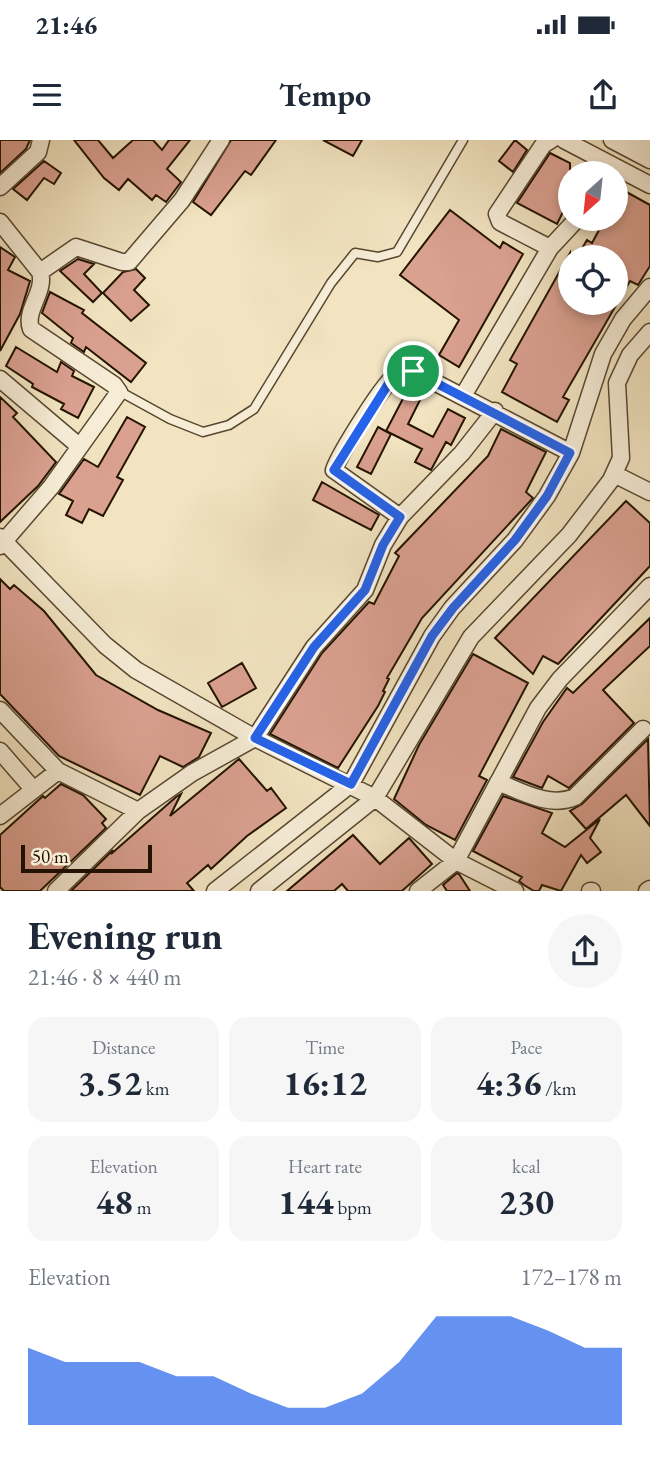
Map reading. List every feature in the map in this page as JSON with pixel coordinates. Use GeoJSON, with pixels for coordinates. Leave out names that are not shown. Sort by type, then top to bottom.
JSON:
{"type":"FeatureCollection","features":[{"type":"Feature","properties":{"kind":"street"},"geometry":{"type":"LineString","coordinates":[[0,187],[37,152],[41,140]]}},
{"type":"Feature","properties":{"kind":"street"},"geometry":{"type":"LineString","coordinates":[[40,272],[76,247],[122,262],[129,261],[182,200],[221,140]]}},
{"type":"Feature","properties":{"kind":"street"},"geometry":{"type":"LineString","coordinates":[[550,248],[500,222],[497,214],[543,145],[551,140]]}},
{"type":"Feature","properties":{"kind":"street"},"geometry":{"type":"LineString","coordinates":[[564,140],[599,161]]}},
{"type":"Feature","properties":{"kind":"street"},"geometry":{"type":"LineString","coordinates":[[612,140],[650,160]]}},
{"type":"Feature","properties":{"kind":"street"},"geometry":{"type":"LineString","coordinates":[[638,140],[650,145]]}},
{"type":"Feature","properties":{"kind":"street"},"geometry":{"type":"LineString","coordinates":[[628,176],[650,185]]}},
{"type":"Feature","properties":{"kind":"street"},"geometry":{"type":"LineString","coordinates":[[0,222],[40,272],[43,280],[30,317],[31,328],[118,395],[51,487],[1,542],[105,645],[136,670],[255,738],[375,797],[456,861],[515,891]]}},
{"type":"Feature","properties":{"kind":"street"},"geometry":{"type":"LineString","coordinates":[[463,396],[550,248],[566,231]]}},
{"type":"Feature","properties":{"kind":"street"},"geometry":{"type":"LineString","coordinates":[[215,891],[351,784],[432,636],[453,608],[515,540],[547,496],[570,453],[603,354],[623,319],[650,287]]}},
{"type":"Feature","properties":{"kind":"street"},"geometry":{"type":"LineString","coordinates":[[259,891],[375,797],[471,637],[569,535],[614,474],[621,458],[622,438],[615,407],[617,383],[630,355],[650,332]]}},
{"type":"Feature","properties":{"kind":"street"},"geometry":{"type":"LineString","coordinates":[[400,517],[335,474],[335,467],[362,422],[399,372],[413,371],[495,411],[570,453]]}},
{"type":"Feature","properties":{"kind":"street"},"geometry":{"type":"LineString","coordinates":[[0,379],[79,446]]}},
{"type":"Feature","properties":{"kind":"street"},"geometry":{"type":"LineString","coordinates":[[57,891],[138,811],[192,773],[255,738],[314,647],[365,590],[383,545],[400,517],[462,453],[495,411]]}},
{"type":"Feature","properties":{"kind":"street"},"geometry":{"type":"LineString","coordinates":[[614,474],[650,492]]}},
{"type":"Feature","properties":{"kind":"street"},"geometry":{"type":"LineString","coordinates":[[418,891],[456,861],[538,708],[559,679],[643,602],[650,586]]}},
{"type":"Feature","properties":{"kind":"street"},"geometry":{"type":"LineString","coordinates":[[0,710],[58,771],[138,811]]}},
{"type":"Feature","properties":{"kind":"street"},"geometry":{"type":"LineString","coordinates":[[499,782],[552,802],[565,801],[575,797],[643,729]]}},
{"type":"Feature","properties":{"kind":"street"},"geometry":{"type":"LineString","coordinates":[[0,751],[33,789]]}},
{"type":"Feature","properties":{"kind":"street"},"geometry":{"type":"LineString","coordinates":[[0,816],[58,771]]}},
{"type":"Feature","properties":{"kind":"lane"},"geometry":{"type":"LineString","coordinates":[[118,395],[203,432],[229,425],[254,409],[331,283],[355,253],[378,257],[397,251],[463,140]]}},
{"type":"Feature","properties":{"kind":"building"},"geometry":{"type":"Polygon","coordinates":[[[0,140],[30,140],[26,149],[0,173],[0,140]]]}},
{"type":"Feature","properties":{"kind":"building"},"geometry":{"type":"Polygon","coordinates":[[[74,140],[98,140],[113,158],[133,140],[153,140],[162,150],[169,140],[190,140],[167,169],[181,182],[166,202],[156,195],[152,200],[128,179],[119,190],[104,178],[74,140]]]}},
{"type":"Feature","properties":{"kind":"building"},"geometry":{"type":"Polygon","coordinates":[[[231,140],[276,140],[251,175],[245,171],[211,215],[193,202],[231,140]]]}},
{"type":"Feature","properties":{"kind":"building"},"geometry":{"type":"Polygon","coordinates":[[[323,140],[362,140],[353,156],[323,140]]]}},
{"type":"Feature","properties":{"kind":"building"},"geometry":{"type":"Polygon","coordinates":[[[515,140],[527,150],[513,172],[499,161],[515,140]]]}},
{"type":"Feature","properties":{"kind":"building"},"geometry":{"type":"Polygon","coordinates":[[[550,153],[566,161],[558,161],[557,224],[517,203],[550,153]]]}},
{"type":"Feature","properties":{"kind":"building"},"geometry":{"type":"Polygon","coordinates":[[[44,161],[61,173],[54,184],[44,178],[27,200],[13,189],[44,161]]]}},
{"type":"Feature","properties":{"kind":"building"},"geometry":{"type":"Polygon","coordinates":[[[628,193],[650,205],[650,266],[638,285],[630,281],[628,284],[628,245],[584,245],[587,240],[592,243],[598,231],[628,231],[628,193]]]}},
{"type":"Feature","properties":{"kind":"building"},"geometry":{"type":"Polygon","coordinates":[[[450,210],[500,248],[503,242],[523,254],[459,367],[439,355],[459,320],[400,275],[450,210]]]}},
{"type":"Feature","properties":{"kind":"building"},"geometry":{"type":"Polygon","coordinates":[[[0,247],[15,257],[8,270],[30,281],[20,314],[0,351],[0,247]]]}},
{"type":"Feature","properties":{"kind":"building"},"geometry":{"type":"Polygon","coordinates":[[[78,259],[94,264],[84,274],[102,293],[93,302],[60,271],[78,259]]]}},
{"type":"Feature","properties":{"kind":"building"},"geometry":{"type":"Polygon","coordinates":[[[136,269],[145,278],[134,290],[149,305],[131,321],[103,293],[123,272],[136,269]]]}},
{"type":"Feature","properties":{"kind":"building"},"geometry":{"type":"Polygon","coordinates":[[[558,274],[558,315],[610,315],[563,397],[569,400],[557,422],[502,392],[517,364],[510,360],[558,274]]]}},
{"type":"Feature","properties":{"kind":"building"},"geometry":{"type":"Polygon","coordinates":[[[50,292],[84,310],[82,313],[146,363],[131,382],[86,347],[84,352],[71,343],[73,338],[42,313],[50,292]]]}},
{"type":"Feature","properties":{"kind":"building"},"geometry":{"type":"Polygon","coordinates":[[[16,347],[57,372],[61,362],[74,371],[72,376],[94,387],[78,418],[61,409],[64,404],[32,387],[33,384],[6,366],[16,347]]]}},
{"type":"Feature","properties":{"kind":"building"},"geometry":{"type":"Polygon","coordinates":[[[409,387],[423,394],[408,424],[433,437],[448,409],[465,418],[451,445],[446,442],[431,470],[415,462],[422,449],[386,431],[409,387]]]}},
{"type":"Feature","properties":{"kind":"building"},"geometry":{"type":"Polygon","coordinates":[[[0,397],[17,413],[13,417],[56,462],[38,486],[0,522],[0,397]]]}},
{"type":"Feature","properties":{"kind":"building"},"geometry":{"type":"Polygon","coordinates":[[[127,417],[145,427],[117,477],[123,480],[103,516],[89,509],[82,523],[66,515],[73,501],[59,494],[84,459],[98,467],[127,417]]]}},
{"type":"Feature","properties":{"kind":"building"},"geometry":{"type":"Polygon","coordinates":[[[378,427],[391,434],[371,474],[357,467],[378,427]]]}},
{"type":"Feature","properties":{"kind":"building"},"geometry":{"type":"Polygon","coordinates":[[[501,429],[546,452],[526,492],[533,498],[422,618],[387,678],[389,679],[383,691],[385,692],[378,706],[338,768],[270,734],[322,653],[369,602],[374,604],[399,556],[395,553],[488,456],[501,429]]]}},
{"type":"Feature","properties":{"kind":"building"},"geometry":{"type":"Polygon","coordinates":[[[322,482],[379,515],[371,530],[313,500],[322,482]]]}},
{"type":"Feature","properties":{"kind":"building"},"geometry":{"type":"Polygon","coordinates":[[[626,501],[650,523],[650,566],[558,664],[543,656],[533,674],[495,638],[626,501]]]}},
{"type":"Feature","properties":{"kind":"building"},"geometry":{"type":"Polygon","coordinates":[[[0,579],[10,589],[14,585],[44,611],[96,675],[158,710],[211,733],[199,757],[183,767],[160,756],[140,795],[59,756],[0,694],[0,579]]]}},
{"type":"Feature","properties":{"kind":"building"},"geometry":{"type":"Polygon","coordinates":[[[650,618],[650,646],[603,690],[634,723],[569,788],[548,776],[542,788],[513,777],[543,722],[567,688],[573,693],[650,618]]]}},
{"type":"Feature","properties":{"kind":"building"},"geometry":{"type":"Polygon","coordinates":[[[473,654],[528,683],[479,776],[487,780],[455,840],[426,825],[394,799],[419,745],[473,654]]]}},
{"type":"Feature","properties":{"kind":"building"},"geometry":{"type":"Polygon","coordinates":[[[242,663],[256,688],[222,707],[208,683],[242,663]]]}},
{"type":"Feature","properties":{"kind":"building"},"geometry":{"type":"Polygon","coordinates":[[[648,739],[650,826],[626,795],[586,829],[570,811],[582,804],[648,739]]]}},
{"type":"Feature","properties":{"kind":"building"},"geometry":{"type":"Polygon","coordinates":[[[239,759],[267,791],[271,788],[286,808],[247,836],[211,869],[208,865],[187,883],[194,891],[71,891],[113,850],[111,854],[176,797],[181,794],[170,816],[239,759]]]}},
{"type":"Feature","properties":{"kind":"building"},"geometry":{"type":"Polygon","coordinates":[[[61,784],[83,795],[106,819],[102,823],[106,828],[40,891],[4,891],[0,887],[0,835],[43,796],[45,798],[61,784]]]}},
{"type":"Feature","properties":{"kind":"building"},"geometry":{"type":"Polygon","coordinates":[[[503,796],[552,813],[542,833],[565,847],[600,819],[590,838],[601,852],[587,863],[581,855],[561,891],[542,885],[539,891],[534,891],[519,881],[522,877],[473,851],[503,796]]]}},
{"type":"Feature","properties":{"kind":"building"},"geometry":{"type":"Polygon","coordinates":[[[353,835],[380,864],[409,838],[432,864],[402,891],[348,891],[342,884],[334,891],[287,891],[353,835]]]}},
{"type":"Feature","properties":{"kind":"building"},"geometry":{"type":"Polygon","coordinates":[[[457,873],[470,891],[447,891],[443,885],[457,873]]]}},
{"type":"Feature","properties":{"kind":"route"},"geometry":{"type":"LineString","coordinates":[[413,371],[495,411],[570,453],[547,496],[515,540],[453,608],[432,636],[412,668],[351,784],[255,738],[314,647],[365,590],[379,552],[400,517],[335,474],[334,470],[392,378],[399,372],[413,371]]}}]}
